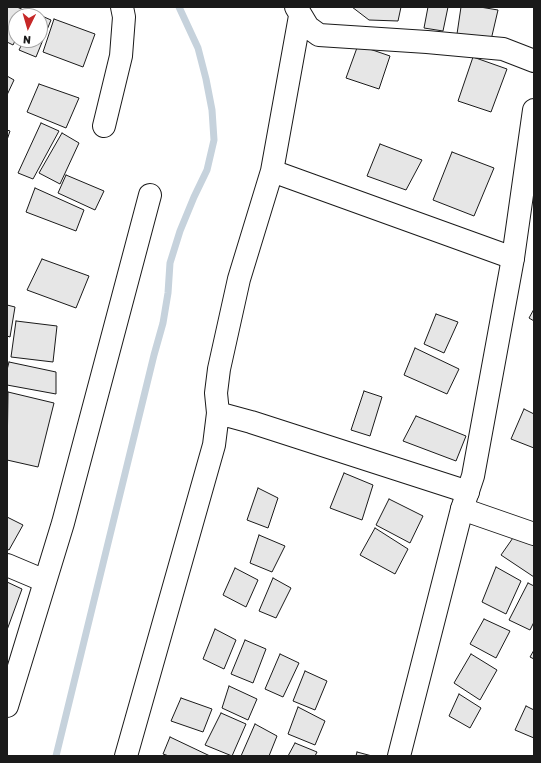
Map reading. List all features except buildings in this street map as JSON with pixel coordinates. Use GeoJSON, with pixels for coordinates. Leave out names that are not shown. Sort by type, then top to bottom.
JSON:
{"type":"FeatureCollection","features":[{"type":"Feature","properties":{"kind":"street"},"geometry":{"type":"LineString","coordinates":[[104,126],[121,56],[124,17],[122,7]]}},
{"type":"Feature","properties":{"kind":"street"},"geometry":{"type":"LineString","coordinates":[[298,12],[308,27],[319,35],[503,48],[534,61]]}},
{"type":"Feature","properties":{"kind":"street"},"geometry":{"type":"LineString","coordinates":[[126,756],[214,445],[218,414],[216,393],[218,369],[239,279],[272,171],[298,12]]}},
{"type":"Feature","properties":{"kind":"street"},"geometry":{"type":"LineString","coordinates":[[399,756],[465,500],[473,476],[513,258],[534,110]]}},
{"type":"Feature","properties":{"kind":"street"},"geometry":{"type":"LineString","coordinates":[[272,171],[513,258]]}},
{"type":"Feature","properties":{"kind":"street"},"geometry":{"type":"LineString","coordinates":[[7,706],[65,515],[150,196]]}},
{"type":"Feature","properties":{"kind":"street"},"geometry":{"type":"LineString","coordinates":[[218,414],[240,419],[465,500],[534,534]]}},
{"type":"Feature","properties":{"kind":"street"},"geometry":{"type":"LineString","coordinates":[[7,565],[45,581]]}},
{"type":"Feature","properties":{"kind":"waterway"},"geometry":{"type":"LineString","coordinates":[[56,756],[163,323],[168,293],[170,263],[180,231],[207,170],[214,140],[212,110],[198,48],[179,7]]}}]}
